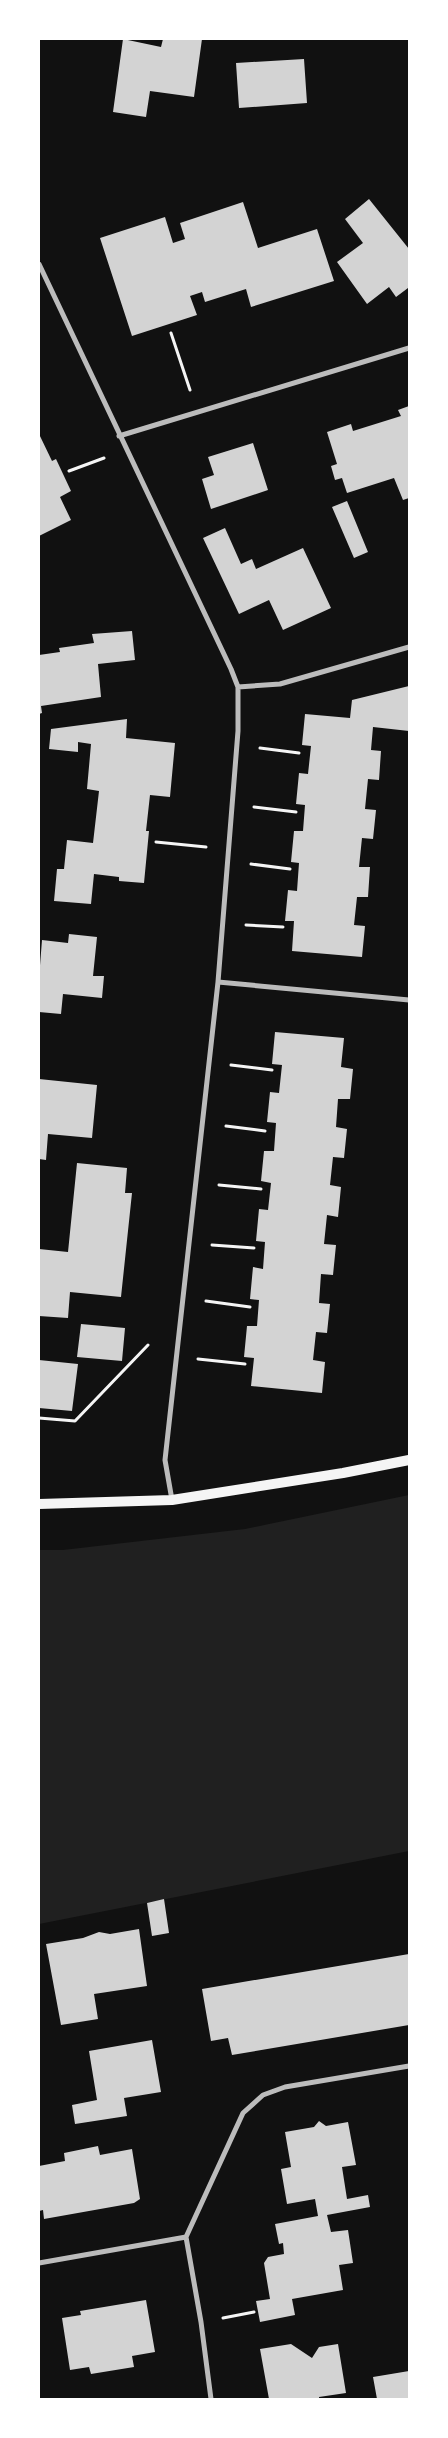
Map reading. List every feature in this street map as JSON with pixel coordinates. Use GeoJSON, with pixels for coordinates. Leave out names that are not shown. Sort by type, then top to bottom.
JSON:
{"type":"FeatureCollection","features":[{"type":"Feature","properties":{"kind":"main road"},"geometry":{"type":"LineString","coordinates":[[39,1504],[172,1500],[343,1474],[409,1460]]}},
{"type":"Feature","properties":{"kind":"street"},"geometry":{"type":"LineString","coordinates":[[39,264],[119,436],[231,668],[238,687],[237,746],[218,982],[165,1460],[172,1500]]}},
{"type":"Feature","properties":{"kind":"street"},"geometry":{"type":"LineString","coordinates":[[119,436],[409,348]]}},
{"type":"Feature","properties":{"kind":"street"},"geometry":{"type":"LineString","coordinates":[[238,687],[280,684],[409,647]]}},
{"type":"Feature","properties":{"kind":"street"},"geometry":{"type":"LineString","coordinates":[[218,982],[409,1000]]}},
{"type":"Feature","properties":{"kind":"street"},"geometry":{"type":"LineString","coordinates":[[211,2399],[202,2322],[186,2238],[242,2113],[263,2095],[285,2087],[409,2066]]}},
{"type":"Feature","properties":{"kind":"street"},"geometry":{"type":"LineString","coordinates":[[39,2263],[186,2238]]}},
{"type":"Feature","properties":{"kind":"path"},"geometry":{"type":"LineString","coordinates":[[171,333],[197,412]]}},
{"type":"Feature","properties":{"kind":"path"},"geometry":{"type":"LineString","coordinates":[[69,471],[126,450]]}},
{"type":"Feature","properties":{"kind":"path"},"geometry":{"type":"LineString","coordinates":[[237,746],[299,753]]}},
{"type":"Feature","properties":{"kind":"path"},"geometry":{"type":"LineString","coordinates":[[232,805],[296,812]]}},
{"type":"Feature","properties":{"kind":"path"},"geometry":{"type":"LineString","coordinates":[[156,842],[229,849]]}},
{"type":"Feature","properties":{"kind":"path"},"geometry":{"type":"LineString","coordinates":[[228,861],[290,870]]}},
{"type":"Feature","properties":{"kind":"path"},"geometry":{"type":"LineString","coordinates":[[223,923],[283,927]]}},
{"type":"Feature","properties":{"kind":"path"},"geometry":{"type":"LineString","coordinates":[[209,1062],[272,1070]]}},
{"type":"Feature","properties":{"kind":"path"},"geometry":{"type":"LineString","coordinates":[[203,1124],[265,1130]]}},
{"type":"Feature","properties":{"kind":"path"},"geometry":{"type":"LineString","coordinates":[[196,1183],[261,1189]]}},
{"type":"Feature","properties":{"kind":"path"},"geometry":{"type":"LineString","coordinates":[[189,1242],[254,1248]]}},
{"type":"Feature","properties":{"kind":"path"},"geometry":{"type":"LineString","coordinates":[[183,1298],[250,1307]]}},
{"type":"Feature","properties":{"kind":"path"},"geometry":{"type":"LineString","coordinates":[[39,1418],[75,1421],[148,1345]]}},
{"type":"Feature","properties":{"kind":"path"},"geometry":{"type":"LineString","coordinates":[[177,1356],[245,1364]]}},
{"type":"Feature","properties":{"kind":"path"},"geometry":{"type":"LineString","coordinates":[[202,2322],[254,2312]]}},
{"type":"Feature","properties":{"kind":"shaded area"},"geometry":{"type":"Polygon","coordinates":[[[409,1495],[409,1851],[39,1924],[39,1550],[63,1550],[245,1529],[409,1495]]]}},
{"type":"Feature","properties":{"kind":"building"},"geometry":{"type":"Polygon","coordinates":[[[123,39],[161,47],[163,39],[202,39],[194,97],[150,91],[146,117],[113,112],[123,39]]]}},
{"type":"Feature","properties":{"kind":"building"},"geometry":{"type":"Polygon","coordinates":[[[304,59],[307,103],[239,108],[236,63],[304,59]]]}},
{"type":"Feature","properties":{"kind":"building"},"geometry":{"type":"Polygon","coordinates":[[[369,199],[409,249],[409,290],[408,288],[396,297],[389,287],[367,304],[337,262],[363,243],[345,219],[369,199]]]}},
{"type":"Feature","properties":{"kind":"building"},"geometry":{"type":"Polygon","coordinates":[[[243,202],[258,248],[317,229],[334,281],[251,307],[246,289],[205,302],[202,292],[190,296],[197,315],[132,336],[100,238],[165,217],[173,243],[185,239],[180,223],[243,202]]]}},
{"type":"Feature","properties":{"kind":"building"},"geometry":{"type":"Polygon","coordinates":[[[409,406],[409,498],[403,500],[394,478],[347,493],[342,478],[335,480],[331,466],[337,464],[327,432],[351,424],[353,431],[401,416],[398,410],[409,406]]]}},
{"type":"Feature","properties":{"kind":"building"},"geometry":{"type":"Polygon","coordinates":[[[39,434],[52,461],[56,459],[71,491],[60,497],[71,520],[39,536],[39,434]]]}},
{"type":"Feature","properties":{"kind":"building"},"geometry":{"type":"Polygon","coordinates":[[[253,443],[268,490],[211,509],[202,479],[214,475],[208,457],[253,443]]]}},
{"type":"Feature","properties":{"kind":"building"},"geometry":{"type":"Polygon","coordinates":[[[347,501],[368,552],[354,558],[332,507],[347,501]]]}},
{"type":"Feature","properties":{"kind":"building"},"geometry":{"type":"Polygon","coordinates":[[[225,528],[241,564],[252,559],[256,569],[303,548],[331,608],[283,630],[269,600],[239,614],[203,538],[225,528]]]}},
{"type":"Feature","properties":{"kind":"building"},"geometry":{"type":"Polygon","coordinates":[[[132,631],[135,660],[98,664],[101,697],[41,706],[42,713],[39,714],[39,655],[60,652],[59,648],[94,643],[92,634],[132,631]]]}},
{"type":"Feature","properties":{"kind":"building"},"geometry":{"type":"Polygon","coordinates":[[[409,686],[409,731],[373,727],[371,750],[381,751],[379,780],[368,779],[365,809],[376,810],[373,839],[362,838],[359,867],[370,867],[368,897],[357,897],[354,925],[365,926],[362,957],[292,951],[294,921],[285,921],[288,890],[297,891],[299,863],[291,862],[294,831],[303,831],[305,805],[296,804],[299,773],[308,774],[311,746],[302,745],[305,714],[350,718],[352,700],[409,686]]]}},
{"type":"Feature","properties":{"kind":"building"},"geometry":{"type":"Polygon","coordinates":[[[127,719],[126,738],[175,743],[170,797],[150,795],[146,831],[149,831],[144,883],[119,881],[119,877],[94,874],[91,904],[54,901],[57,869],[64,869],[67,840],[93,843],[99,791],[87,789],[91,744],[78,742],[78,752],[49,749],[51,729],[127,719]]]}},
{"type":"Feature","properties":{"kind":"building"},"geometry":{"type":"Polygon","coordinates":[[[69,934],[97,937],[93,976],[104,976],[102,998],[63,994],[61,1014],[39,1012],[42,940],[68,943],[69,934]]]}},
{"type":"Feature","properties":{"kind":"building"},"geometry":{"type":"Polygon","coordinates":[[[275,1032],[344,1038],[341,1067],[353,1069],[350,1099],[338,1099],[336,1127],[347,1129],[344,1158],[333,1157],[330,1185],[341,1187],[338,1217],[327,1215],[324,1244],[336,1245],[333,1275],[321,1274],[319,1303],[330,1304],[327,1333],[316,1332],[313,1360],[325,1362],[322,1393],[251,1386],[254,1358],[244,1357],[247,1326],[257,1326],[259,1300],[250,1299],[253,1267],[263,1269],[265,1242],[256,1241],[259,1209],[268,1210],[271,1183],[261,1181],[264,1151],[274,1151],[276,1123],[267,1122],[270,1092],[279,1093],[282,1065],[272,1064],[275,1032]]]}},
{"type":"Feature","properties":{"kind":"building"},"geometry":{"type":"Polygon","coordinates":[[[39,1079],[97,1085],[92,1138],[48,1134],[46,1160],[39,1159],[39,1079]]]}},
{"type":"Feature","properties":{"kind":"building"},"geometry":{"type":"Polygon","coordinates":[[[77,1163],[127,1168],[125,1193],[132,1193],[121,1297],[70,1292],[68,1318],[39,1316],[39,1249],[68,1252],[77,1163]]]}},
{"type":"Feature","properties":{"kind":"building"},"geometry":{"type":"Polygon","coordinates":[[[81,1324],[125,1328],[122,1361],[77,1357],[81,1324]]]}},
{"type":"Feature","properties":{"kind":"building"},"geometry":{"type":"Polygon","coordinates":[[[39,1360],[78,1364],[72,1411],[39,1408],[39,1360]]]}},
{"type":"Feature","properties":{"kind":"building"},"geometry":{"type":"Polygon","coordinates":[[[164,1899],[169,1933],[152,1936],[147,1903],[164,1899]]]}},
{"type":"Feature","properties":{"kind":"building"},"geometry":{"type":"Polygon","coordinates":[[[139,1929],[147,1986],[94,1994],[98,2019],[61,2025],[46,1944],[83,1938],[99,1932],[110,1934],[139,1929]]]}},
{"type":"Feature","properties":{"kind":"building"},"geometry":{"type":"Polygon","coordinates":[[[409,1954],[409,2025],[232,2055],[228,2038],[211,2041],[202,1989],[409,1954]]]}},
{"type":"Feature","properties":{"kind":"building"},"geometry":{"type":"Polygon","coordinates":[[[152,2040],[161,2092],[124,2098],[127,2116],[75,2124],[72,2105],[97,2100],[89,2051],[152,2040]]]}},
{"type":"Feature","properties":{"kind":"building"},"geometry":{"type":"Polygon","coordinates":[[[319,2121],[326,2126],[348,2122],[356,2165],[342,2167],[347,2199],[368,2195],[370,2207],[327,2215],[331,2232],[348,2230],[353,2263],[339,2265],[343,2290],[292,2299],[295,2315],[260,2322],[256,2301],[270,2299],[264,2263],[268,2257],[284,2254],[283,2243],[279,2244],[275,2224],[318,2216],[315,2199],[287,2204],[281,2169],[291,2167],[285,2132],[314,2127],[319,2121]]]}},
{"type":"Feature","properties":{"kind":"building"},"geometry":{"type":"Polygon","coordinates":[[[98,2146],[100,2155],[132,2149],[140,2199],[134,2203],[44,2219],[43,2210],[39,2211],[39,2166],[65,2161],[64,2153],[98,2146]]]}},
{"type":"Feature","properties":{"kind":"building"},"geometry":{"type":"Polygon","coordinates":[[[146,2300],[155,2352],[132,2356],[134,2367],[91,2374],[89,2367],[70,2370],[62,2318],[81,2315],[80,2311],[146,2300]]]}},
{"type":"Feature","properties":{"kind":"building"},"geometry":{"type":"Polygon","coordinates":[[[291,2344],[312,2358],[319,2347],[338,2344],[346,2393],[319,2397],[319,2399],[269,2399],[260,2349],[291,2344]]]}},
{"type":"Feature","properties":{"kind":"building"},"geometry":{"type":"Polygon","coordinates":[[[409,2371],[409,2399],[377,2399],[373,2377],[409,2371]]]}}]}
